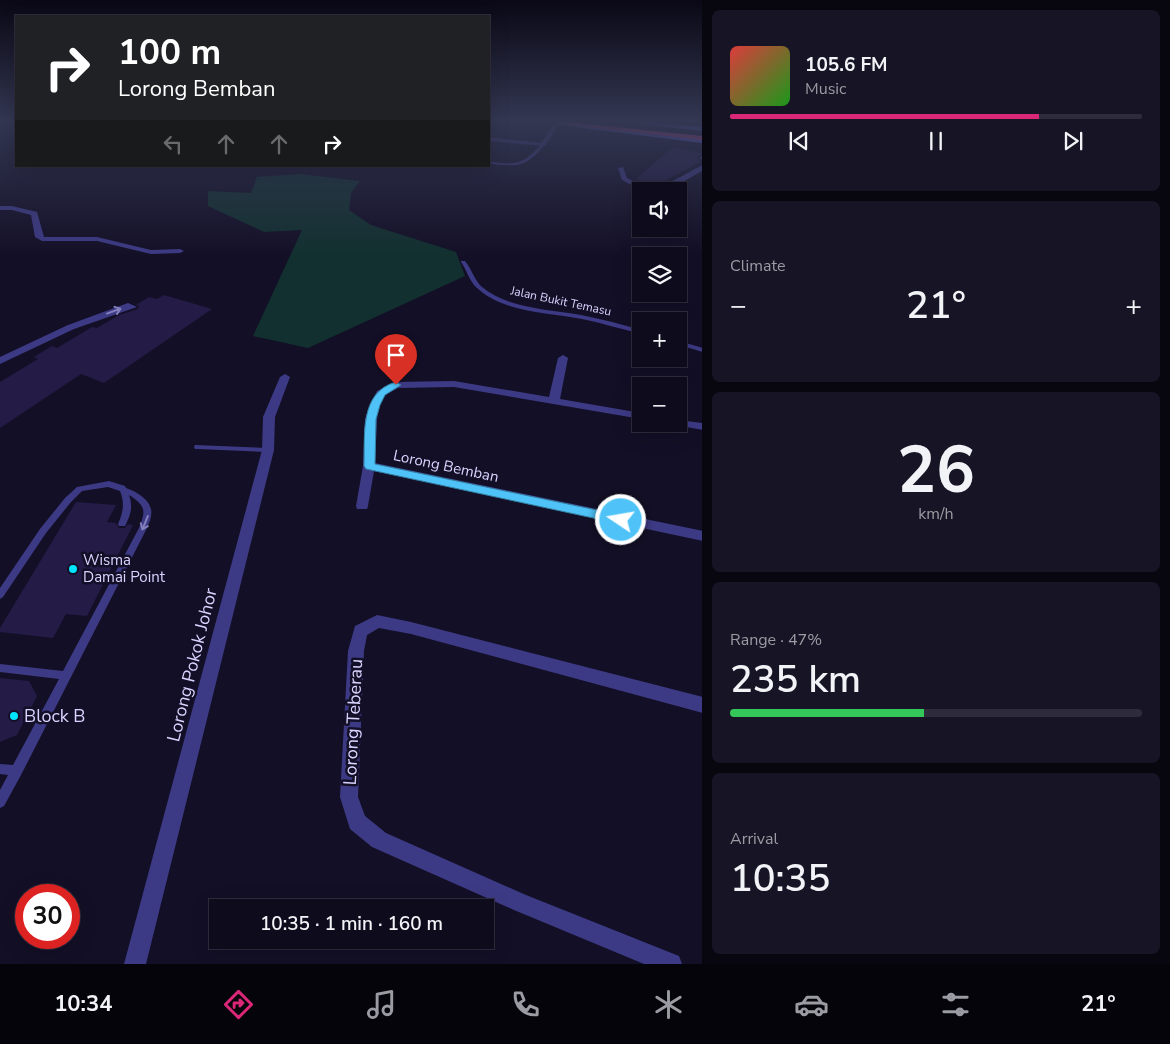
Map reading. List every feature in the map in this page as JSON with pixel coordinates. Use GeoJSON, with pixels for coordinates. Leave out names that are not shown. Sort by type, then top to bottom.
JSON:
{"type":"FeatureCollection","features":[{"type":"Feature","properties":{"kind":"street"},"geometry":{"type":"LineString","coordinates":[[621,168],[624,180],[634,186],[665,189],[702,167]]}},
{"type":"Feature","properties":{"kind":"street"},"geometry":{"type":"LineString","coordinates":[[0,208],[12,208],[34,214],[39,237],[42,239],[97,239],[151,252],[180,251]]}},
{"type":"Feature","properties":{"kind":"street"},"geometry":{"type":"LineString","coordinates":[[0,361],[25,347],[64,331],[128,306],[133,307]]}},
{"type":"Feature","properties":{"kind":"street"},"geometry":{"type":"LineString","coordinates":[[64,331],[89,324],[100,326]]}},
{"type":"Feature","properties":{"kind":"street"},"geometry":{"type":"LineString","coordinates":[[554,400],[563,358]]}},
{"type":"Feature","properties":{"kind":"street","name":"Lorong Pokok Johor"},"geometry":{"type":"LineString","coordinates":[[136,964],[268,450],[269,417],[285,376]]}},
{"type":"Feature","properties":{"kind":"street","name":"Lorong Bemban"},"geometry":{"type":"LineString","coordinates":[[632,414],[454,384],[396,385],[381,393],[370,419],[370,466],[702,536]]}},
{"type":"Feature","properties":{"kind":"street"},"geometry":{"type":"LineString","coordinates":[[687,424],[702,427]]}},
{"type":"Feature","properties":{"kind":"street"},"geometry":{"type":"LineString","coordinates":[[362,506],[370,466]]}},
{"type":"Feature","properties":{"kind":"street","name":"Lorong Teberau"},"geometry":{"type":"LineString","coordinates":[[671,964],[521,903],[379,840],[357,822],[349,797],[356,651],[360,631],[378,621],[702,705]]}},
{"type":"Feature","properties":{"kind":"lane","name":"Jalan Bukit Temasu"},"geometry":{"type":"LineString","coordinates":[[463,262],[470,268],[472,278],[479,287],[496,298],[522,307],[613,324],[632,329]]}},
{"type":"Feature","properties":{"kind":"lane"},"geometry":{"type":"LineString","coordinates":[[687,345],[702,350]]}},
{"type":"Feature","properties":{"kind":"lane"},"geometry":{"type":"LineString","coordinates":[[198,447],[268,450]]}},
{"type":"Feature","properties":{"kind":"lane"},"geometry":{"type":"LineString","coordinates":[[0,595],[42,531],[68,500],[80,490],[109,484],[134,494],[145,504],[148,516],[0,802]]}},
{"type":"Feature","properties":{"kind":"lane"},"geometry":{"type":"LineString","coordinates":[[122,488],[127,496],[129,505],[122,524]]}},
{"type":"Feature","properties":{"kind":"lane"},"geometry":{"type":"LineString","coordinates":[[0,668],[66,676]]}},
{"type":"Feature","properties":{"kind":"lane"},"geometry":{"type":"LineString","coordinates":[[0,769],[17,771]]}},
{"type":"Feature","properties":{"kind":"green space"},"geometry":{"type":"Polygon","coordinates":[[[300,174],[360,181],[351,193],[349,210],[371,225],[456,252],[465,276],[308,348],[253,336],[302,230],[264,232],[208,206],[208,191],[251,193],[257,177],[300,174]]]}},
{"type":"Feature","properties":{"kind":"building"},"geometry":{"type":"Polygon","coordinates":[[[650,167],[691,167],[663,182],[646,182],[636,179],[650,167]]]}},
{"type":"Feature","properties":{"kind":"building"},"geometry":{"type":"Polygon","coordinates":[[[164,295],[212,309],[104,383],[81,374],[0,428],[0,382],[38,359],[34,357],[52,346],[57,348],[92,327],[97,328],[119,315],[138,309],[139,306],[136,305],[149,297],[157,299],[164,295]]]}},
{"type":"Feature","properties":{"kind":"building","name":"Wisma Damai Point"},"geometry":{"type":"Polygon","coordinates":[[[76,502],[116,505],[107,522],[116,523],[119,528],[125,528],[128,524],[133,525],[87,616],[66,614],[53,638],[0,632],[0,628],[76,502]]]}},
{"type":"Feature","properties":{"kind":"building","name":"Block B"},"geometry":{"type":"Polygon","coordinates":[[[0,678],[29,681],[37,696],[17,735],[0,742],[0,678]]]}},
{"type":"Feature","properties":{"kind":"place","name":"Wisma Damai Point"},"geometry":{"type":"Point","coordinates":[73,569]}},
{"type":"Feature","properties":{"kind":"place","name":"Block B"},"geometry":{"type":"Point","coordinates":[14,716]}},
{"type":"Feature","properties":{"kind":"route"},"geometry":{"type":"LineString","coordinates":[[396,385],[381,393],[370,419],[370,466],[621,520]]}}]}
